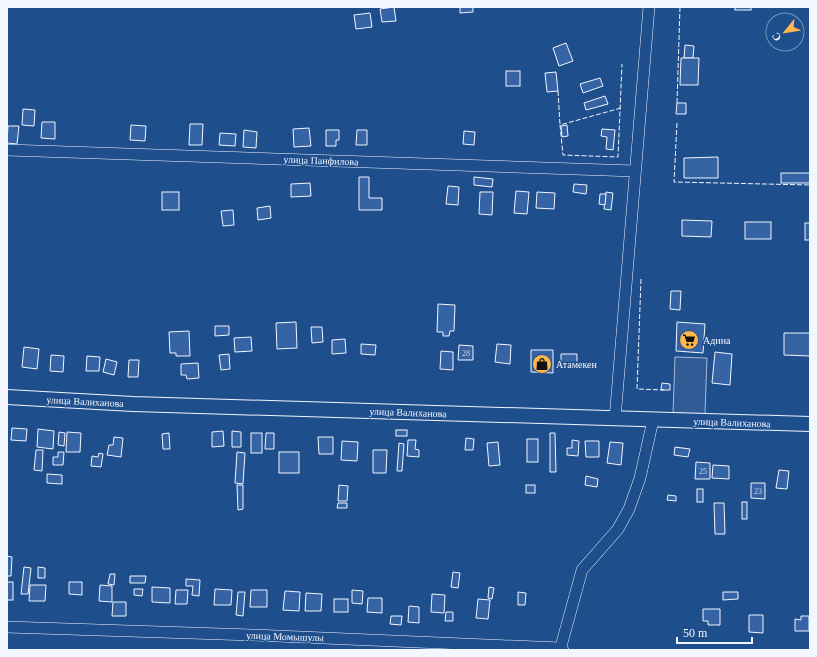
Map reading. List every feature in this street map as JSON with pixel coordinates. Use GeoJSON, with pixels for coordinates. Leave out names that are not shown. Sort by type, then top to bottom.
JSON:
{"type":"FeatureCollection","features":[{"type":"Feature","properties":{"kind":"main road","name":"улица Валиханова"},"geometry":{"type":"LineString","coordinates":[[7,397],[133,404],[810,424]]}},
{"type":"Feature","properties":{"kind":"street"},"geometry":{"type":"LineString","coordinates":[[615,419],[650,7]]}},
{"type":"Feature","properties":{"kind":"street","name":"улица Панфилова"},"geometry":{"type":"LineString","coordinates":[[7,150],[635,170]]}},
{"type":"Feature","properties":{"kind":"street"},"geometry":{"type":"LineString","coordinates":[[561,649],[582,570],[618,529],[629,509],[640,478],[653,420]]}},
{"type":"Feature","properties":{"kind":"street","name":"улица Момышулы"},"geometry":{"type":"LineString","coordinates":[[7,627],[252,635],[561,649]]}},
{"type":"Feature","properties":{"kind":"shaded area"},"geometry":{"type":"Polygon","coordinates":[[[675,357],[707,358],[705,414],[673,413],[675,357]]]}},
{"type":"Feature","properties":{"kind":"building"},"geometry":{"type":"Polygon","coordinates":[[[394,7],[396,21],[382,22],[380,9],[394,7]]]}},
{"type":"Feature","properties":{"kind":"building"},"geometry":{"type":"Polygon","coordinates":[[[460,7],[473,7],[473,12],[460,13],[460,7]]]}},
{"type":"Feature","properties":{"kind":"building"},"geometry":{"type":"Polygon","coordinates":[[[735,7],[751,7],[751,10],[735,10],[735,7]]]}},
{"type":"Feature","properties":{"kind":"building"},"geometry":{"type":"Polygon","coordinates":[[[370,13],[372,27],[356,29],[354,15],[370,13]]]}},
{"type":"Feature","properties":{"kind":"building"},"geometry":{"type":"Polygon","coordinates":[[[566,43],[573,61],[559,66],[553,48],[566,43]]]}},
{"type":"Feature","properties":{"kind":"building"},"geometry":{"type":"Polygon","coordinates":[[[685,45],[694,46],[693,58],[684,58],[685,45]]]}},
{"type":"Feature","properties":{"kind":"building"},"geometry":{"type":"Polygon","coordinates":[[[681,58],[699,58],[698,85],[680,85],[681,58]]]}},
{"type":"Feature","properties":{"kind":"building"},"geometry":{"type":"Polygon","coordinates":[[[506,71],[520,71],[520,86],[506,86],[506,71]]]}},
{"type":"Feature","properties":{"kind":"building"},"geometry":{"type":"Polygon","coordinates":[[[556,72],[558,91],[547,92],[545,73],[556,72]]]}},
{"type":"Feature","properties":{"kind":"building"},"geometry":{"type":"Polygon","coordinates":[[[600,78],[603,86],[583,93],[580,84],[600,78]]]}},
{"type":"Feature","properties":{"kind":"building"},"geometry":{"type":"Polygon","coordinates":[[[605,96],[608,104],[586,110],[584,103],[605,96]]]}},
{"type":"Feature","properties":{"kind":"building"},"geometry":{"type":"Polygon","coordinates":[[[677,103],[686,103],[686,114],[676,114],[677,103]]]}},
{"type":"Feature","properties":{"kind":"building"},"geometry":{"type":"Polygon","coordinates":[[[23,109],[35,110],[34,126],[22,125],[23,109]]]}},
{"type":"Feature","properties":{"kind":"building"},"geometry":{"type":"Polygon","coordinates":[[[42,122],[55,122],[55,139],[41,138],[42,122]]]}},
{"type":"Feature","properties":{"kind":"building"},"geometry":{"type":"Polygon","coordinates":[[[190,124],[203,124],[202,145],[189,145],[190,124]]]}},
{"type":"Feature","properties":{"kind":"building"},"geometry":{"type":"Polygon","coordinates":[[[131,125],[146,126],[145,141],[130,140],[131,125]]]}},
{"type":"Feature","properties":{"kind":"building"},"geometry":{"type":"Polygon","coordinates":[[[567,125],[568,136],[562,137],[561,126],[567,125]]]}},
{"type":"Feature","properties":{"kind":"building"},"geometry":{"type":"Polygon","coordinates":[[[8,126],[19,126],[17,144],[7,143],[8,126]]]}},
{"type":"Feature","properties":{"kind":"building"},"geometry":{"type":"Polygon","coordinates":[[[309,128],[311,146],[294,147],[293,129],[309,128]]]}},
{"type":"Feature","properties":{"kind":"building"},"geometry":{"type":"Polygon","coordinates":[[[602,129],[615,130],[613,150],[606,149],[607,137],[601,136],[602,129]]]}},
{"type":"Feature","properties":{"kind":"building"},"geometry":{"type":"Polygon","coordinates":[[[244,130],[257,132],[256,148],[243,147],[244,130]]]}},
{"type":"Feature","properties":{"kind":"building"},"geometry":{"type":"Polygon","coordinates":[[[326,130],[339,130],[339,140],[336,140],[336,146],[326,146],[326,130]]]}},
{"type":"Feature","properties":{"kind":"building"},"geometry":{"type":"Polygon","coordinates":[[[357,130],[367,130],[367,145],[356,145],[357,130]]]}},
{"type":"Feature","properties":{"kind":"building"},"geometry":{"type":"Polygon","coordinates":[[[464,131],[475,132],[474,145],[463,144],[464,131]]]}},
{"type":"Feature","properties":{"kind":"building"},"geometry":{"type":"Polygon","coordinates":[[[220,133],[236,134],[235,146],[219,145],[220,133]]]}},
{"type":"Feature","properties":{"kind":"building"},"geometry":{"type":"Polygon","coordinates":[[[718,157],[718,178],[684,178],[684,158],[718,157]]]}},
{"type":"Feature","properties":{"kind":"building"},"geometry":{"type":"Polygon","coordinates":[[[781,173],[810,173],[810,183],[781,183],[781,173]]]}},
{"type":"Feature","properties":{"kind":"building"},"geometry":{"type":"Polygon","coordinates":[[[359,177],[369,177],[369,198],[382,198],[382,210],[359,210],[359,177]]]}},
{"type":"Feature","properties":{"kind":"building"},"geometry":{"type":"Polygon","coordinates":[[[474,177],[493,179],[492,187],[474,185],[474,177]]]}},
{"type":"Feature","properties":{"kind":"building"},"geometry":{"type":"Polygon","coordinates":[[[310,183],[311,196],[291,197],[291,184],[310,183]]]}},
{"type":"Feature","properties":{"kind":"building"},"geometry":{"type":"Polygon","coordinates":[[[574,184],[587,185],[586,194],[573,192],[574,184]]]}},
{"type":"Feature","properties":{"kind":"building"},"geometry":{"type":"Polygon","coordinates":[[[448,186],[459,187],[458,205],[446,204],[448,186]]]}},
{"type":"Feature","properties":{"kind":"building"},"geometry":{"type":"Polygon","coordinates":[[[516,191],[529,192],[527,214],[514,213],[516,191]]]}},
{"type":"Feature","properties":{"kind":"building"},"geometry":{"type":"Polygon","coordinates":[[[162,192],[179,192],[179,210],[162,210],[162,192]]]}},
{"type":"Feature","properties":{"kind":"building"},"geometry":{"type":"Polygon","coordinates":[[[480,192],[493,192],[492,215],[479,214],[480,192]]]}},
{"type":"Feature","properties":{"kind":"building"},"geometry":{"type":"Polygon","coordinates":[[[537,192],[555,193],[554,209],[536,208],[537,192]]]}},
{"type":"Feature","properties":{"kind":"building"},"geometry":{"type":"Polygon","coordinates":[[[606,192],[613,193],[611,210],[604,209],[606,192]]]}},
{"type":"Feature","properties":{"kind":"building"},"geometry":{"type":"Polygon","coordinates":[[[600,194],[606,194],[605,205],[599,204],[600,194]]]}},
{"type":"Feature","properties":{"kind":"building"},"geometry":{"type":"Polygon","coordinates":[[[270,206],[271,218],[258,220],[257,208],[270,206]]]}},
{"type":"Feature","properties":{"kind":"building"},"geometry":{"type":"Polygon","coordinates":[[[233,210],[234,225],[223,226],[221,211],[233,210]]]}},
{"type":"Feature","properties":{"kind":"building"},"geometry":{"type":"Polygon","coordinates":[[[682,220],[712,221],[711,237],[682,236],[682,220]]]}},
{"type":"Feature","properties":{"kind":"building"},"geometry":{"type":"Polygon","coordinates":[[[745,222],[771,222],[771,239],[745,239],[745,222]]]}},
{"type":"Feature","properties":{"kind":"building"},"geometry":{"type":"Polygon","coordinates":[[[805,223],[810,223],[810,240],[805,240],[805,223]]]}},
{"type":"Feature","properties":{"kind":"building"},"geometry":{"type":"Polygon","coordinates":[[[671,291],[681,291],[680,310],[670,309],[671,291]]]}},
{"type":"Feature","properties":{"kind":"building"},"geometry":{"type":"Polygon","coordinates":[[[438,304],[455,305],[454,331],[450,331],[449,336],[443,336],[443,332],[437,332],[438,304]]]}},
{"type":"Feature","properties":{"kind":"building"},"geometry":{"type":"Polygon","coordinates":[[[296,322],[297,348],[277,349],[276,323],[296,322]]]}},
{"type":"Feature","properties":{"kind":"building"},"geometry":{"type":"Polygon","coordinates":[[[677,322],[705,324],[703,353],[676,351],[677,322]]]}},
{"type":"Feature","properties":{"kind":"building"},"geometry":{"type":"Polygon","coordinates":[[[215,326],[229,326],[229,335],[215,336],[215,326]]]}},
{"type":"Feature","properties":{"kind":"building"},"geometry":{"type":"Polygon","coordinates":[[[311,327],[322,327],[323,342],[312,343],[311,327]]]}},
{"type":"Feature","properties":{"kind":"building"},"geometry":{"type":"Polygon","coordinates":[[[189,331],[190,356],[176,356],[176,353],[170,353],[169,332],[189,331]]]}},
{"type":"Feature","properties":{"kind":"building"},"geometry":{"type":"Polygon","coordinates":[[[784,333],[810,333],[810,356],[784,355],[784,333]]]}},
{"type":"Feature","properties":{"kind":"building"},"geometry":{"type":"Polygon","coordinates":[[[251,337],[252,351],[235,352],[234,338],[251,337]]]}},
{"type":"Feature","properties":{"kind":"building"},"geometry":{"type":"Polygon","coordinates":[[[345,339],[346,353],[332,354],[332,340],[345,339]]]}},
{"type":"Feature","properties":{"kind":"building"},"geometry":{"type":"Polygon","coordinates":[[[361,344],[376,345],[375,355],[361,354],[361,344]]]}},
{"type":"Feature","properties":{"kind":"building"},"geometry":{"type":"Polygon","coordinates":[[[497,344],[511,345],[510,364],[495,362],[497,344]]]}},
{"type":"Feature","properties":{"kind":"building"},"geometry":{"type":"Polygon","coordinates":[[[459,345],[473,346],[473,360],[458,360],[459,345]]]}},
{"type":"Feature","properties":{"kind":"building"},"geometry":{"type":"Polygon","coordinates":[[[24,347],[39,349],[37,369],[22,367],[24,347]]]}},
{"type":"Feature","properties":{"kind":"building"},"geometry":{"type":"Polygon","coordinates":[[[531,350],[553,350],[553,373],[531,372],[531,350]]]}},
{"type":"Feature","properties":{"kind":"building"},"geometry":{"type":"Polygon","coordinates":[[[441,351],[453,352],[453,370],[440,369],[441,351]]]}},
{"type":"Feature","properties":{"kind":"building"},"geometry":{"type":"Polygon","coordinates":[[[715,352],[732,354],[730,385],[712,383],[715,352]]]}},
{"type":"Feature","properties":{"kind":"building"},"geometry":{"type":"Polygon","coordinates":[[[229,354],[230,369],[221,370],[219,355],[229,354]]]}},
{"type":"Feature","properties":{"kind":"building"},"geometry":{"type":"Polygon","coordinates":[[[561,354],[577,354],[577,368],[561,367],[561,354]]]}},
{"type":"Feature","properties":{"kind":"building"},"geometry":{"type":"Polygon","coordinates":[[[51,355],[64,356],[63,372],[50,371],[51,355]]]}},
{"type":"Feature","properties":{"kind":"building"},"geometry":{"type":"Polygon","coordinates":[[[87,356],[100,357],[99,371],[86,371],[87,356]]]}},
{"type":"Feature","properties":{"kind":"building"},"geometry":{"type":"Polygon","coordinates":[[[106,359],[117,362],[114,375],[103,372],[106,359]]]}},
{"type":"Feature","properties":{"kind":"building"},"geometry":{"type":"Polygon","coordinates":[[[129,360],[139,360],[138,377],[128,377],[129,360]]]}},
{"type":"Feature","properties":{"kind":"building"},"geometry":{"type":"Polygon","coordinates":[[[198,363],[199,378],[187,379],[186,375],[181,375],[181,364],[198,363]]]}},
{"type":"Feature","properties":{"kind":"building"},"geometry":{"type":"Polygon","coordinates":[[[662,383],[670,384],[670,390],[661,390],[662,383]]]}},
{"type":"Feature","properties":{"kind":"building"},"geometry":{"type":"Polygon","coordinates":[[[12,428],[27,429],[26,441],[11,440],[12,428]]]}},
{"type":"Feature","properties":{"kind":"building"},"geometry":{"type":"Polygon","coordinates":[[[38,429],[54,431],[53,449],[37,447],[38,429]]]}},
{"type":"Feature","properties":{"kind":"building"},"geometry":{"type":"Polygon","coordinates":[[[396,430],[407,430],[407,436],[396,436],[396,430]]]}},
{"type":"Feature","properties":{"kind":"building"},"geometry":{"type":"Polygon","coordinates":[[[223,431],[224,446],[212,447],[212,432],[223,431]]]}},
{"type":"Feature","properties":{"kind":"building"},"geometry":{"type":"Polygon","coordinates":[[[232,431],[241,432],[241,447],[232,447],[232,431]]]}},
{"type":"Feature","properties":{"kind":"building"},"geometry":{"type":"Polygon","coordinates":[[[59,432],[65,433],[64,446],[58,445],[59,432]]]}},
{"type":"Feature","properties":{"kind":"building"},"geometry":{"type":"Polygon","coordinates":[[[67,432],[81,433],[80,452],[66,452],[67,432]]]}},
{"type":"Feature","properties":{"kind":"building"},"geometry":{"type":"Polygon","coordinates":[[[169,433],[170,449],[163,449],[162,434],[169,433]]]}},
{"type":"Feature","properties":{"kind":"building"},"geometry":{"type":"Polygon","coordinates":[[[251,433],[262,433],[262,453],[251,453],[251,433]]]}},
{"type":"Feature","properties":{"kind":"building"},"geometry":{"type":"Polygon","coordinates":[[[266,433],[274,433],[274,449],[265,449],[266,433]]]}},
{"type":"Feature","properties":{"kind":"building"},"geometry":{"type":"Polygon","coordinates":[[[550,433],[555,433],[556,472],[550,472],[550,433]]]}},
{"type":"Feature","properties":{"kind":"building"},"geometry":{"type":"Polygon","coordinates":[[[114,437],[123,438],[121,457],[107,455],[109,445],[113,445],[114,437]]]}},
{"type":"Feature","properties":{"kind":"building"},"geometry":{"type":"Polygon","coordinates":[[[318,437],[333,437],[333,454],[319,454],[318,437]]]}},
{"type":"Feature","properties":{"kind":"building"},"geometry":{"type":"Polygon","coordinates":[[[466,438],[474,439],[473,450],[465,450],[466,438]]]}},
{"type":"Feature","properties":{"kind":"building"},"geometry":{"type":"Polygon","coordinates":[[[527,439],[538,439],[538,462],[527,462],[527,439]]]}},
{"type":"Feature","properties":{"kind":"building"},"geometry":{"type":"Polygon","coordinates":[[[408,440],[416,440],[415,449],[419,450],[419,457],[407,456],[408,440]]]}},
{"type":"Feature","properties":{"kind":"building"},"geometry":{"type":"Polygon","coordinates":[[[572,440],[579,441],[578,456],[567,455],[567,448],[572,448],[572,440]]]}},
{"type":"Feature","properties":{"kind":"building"},"geometry":{"type":"Polygon","coordinates":[[[342,441],[358,442],[357,461],[341,460],[342,441]]]}},
{"type":"Feature","properties":{"kind":"building"},"geometry":{"type":"Polygon","coordinates":[[[585,441],[599,441],[599,457],[586,457],[585,441]]]}},
{"type":"Feature","properties":{"kind":"building"},"geometry":{"type":"Polygon","coordinates":[[[498,442],[500,465],[489,466],[487,443],[498,442]]]}},
{"type":"Feature","properties":{"kind":"building"},"geometry":{"type":"Polygon","coordinates":[[[610,442],[623,443],[621,465],[607,463],[610,442]]]}},
{"type":"Feature","properties":{"kind":"building"},"geometry":{"type":"Polygon","coordinates":[[[399,443],[404,444],[402,471],[397,471],[399,443]]]}},
{"type":"Feature","properties":{"kind":"building"},"geometry":{"type":"Polygon","coordinates":[[[675,447],[690,449],[688,457],[674,455],[675,447]]]}},
{"type":"Feature","properties":{"kind":"building"},"geometry":{"type":"Polygon","coordinates":[[[36,450],[43,450],[42,471],[34,470],[36,450]]]}},
{"type":"Feature","properties":{"kind":"building"},"geometry":{"type":"Polygon","coordinates":[[[373,450],[387,450],[386,473],[373,473],[373,450]]]}},
{"type":"Feature","properties":{"kind":"building"},"geometry":{"type":"Polygon","coordinates":[[[58,452],[64,452],[63,465],[53,465],[53,457],[58,457],[58,452]]]}},
{"type":"Feature","properties":{"kind":"building"},"geometry":{"type":"Polygon","coordinates":[[[237,452],[245,453],[243,484],[235,483],[237,452]]]}},
{"type":"Feature","properties":{"kind":"building"},"geometry":{"type":"Polygon","coordinates":[[[279,452],[299,452],[299,473],[279,473],[279,452]]]}},
{"type":"Feature","properties":{"kind":"building"},"geometry":{"type":"Polygon","coordinates":[[[99,453],[103,454],[101,467],[91,466],[92,456],[98,457],[99,453]]]}},
{"type":"Feature","properties":{"kind":"building"},"geometry":{"type":"Polygon","coordinates":[[[696,462],[710,463],[710,479],[695,479],[696,462]]]}},
{"type":"Feature","properties":{"kind":"building"},"geometry":{"type":"Polygon","coordinates":[[[713,465],[729,466],[729,479],[712,478],[713,465]]]}},
{"type":"Feature","properties":{"kind":"building"},"geometry":{"type":"Polygon","coordinates":[[[779,470],[789,471],[787,489],[776,488],[779,470]]]}},
{"type":"Feature","properties":{"kind":"building"},"geometry":{"type":"Polygon","coordinates":[[[47,474],[62,475],[62,484],[47,483],[47,474]]]}},
{"type":"Feature","properties":{"kind":"building"},"geometry":{"type":"Polygon","coordinates":[[[586,476],[598,479],[597,487],[585,485],[586,476]]]}},
{"type":"Feature","properties":{"kind":"building"},"geometry":{"type":"Polygon","coordinates":[[[751,483],[765,483],[765,499],[751,498],[751,483]]]}},
{"type":"Feature","properties":{"kind":"building"},"geometry":{"type":"Polygon","coordinates":[[[237,485],[243,485],[243,509],[238,510],[237,485]]]}},
{"type":"Feature","properties":{"kind":"building"},"geometry":{"type":"Polygon","coordinates":[[[339,485],[348,486],[347,501],[338,501],[339,485]]]}},
{"type":"Feature","properties":{"kind":"building"},"geometry":{"type":"Polygon","coordinates":[[[526,485],[535,485],[535,493],[526,493],[526,485]]]}},
{"type":"Feature","properties":{"kind":"building"},"geometry":{"type":"Polygon","coordinates":[[[697,489],[703,489],[703,502],[697,502],[697,489]]]}},
{"type":"Feature","properties":{"kind":"building"},"geometry":{"type":"Polygon","coordinates":[[[668,495],[676,496],[676,501],[667,500],[668,495]]]}},
{"type":"Feature","properties":{"kind":"building"},"geometry":{"type":"Polygon","coordinates":[[[742,502],[747,502],[747,519],[742,519],[742,502]]]}},
{"type":"Feature","properties":{"kind":"building"},"geometry":{"type":"Polygon","coordinates":[[[338,503],[347,503],[347,508],[337,508],[338,503]]]}},
{"type":"Feature","properties":{"kind":"building"},"geometry":{"type":"Polygon","coordinates":[[[714,503],[724,503],[725,534],[715,534],[714,503]]]}},
{"type":"Feature","properties":{"kind":"building"},"geometry":{"type":"Polygon","coordinates":[[[7,556],[12,557],[11,576],[7,576],[7,556]]]}},
{"type":"Feature","properties":{"kind":"building"},"geometry":{"type":"Polygon","coordinates":[[[24,567],[31,568],[28,594],[21,594],[24,567]]]}},
{"type":"Feature","properties":{"kind":"building"},"geometry":{"type":"Polygon","coordinates":[[[38,567],[45,568],[45,578],[38,578],[38,567]]]}},
{"type":"Feature","properties":{"kind":"building"},"geometry":{"type":"Polygon","coordinates":[[[453,572],[460,573],[458,588],[451,587],[453,572]]]}},
{"type":"Feature","properties":{"kind":"building"},"geometry":{"type":"Polygon","coordinates":[[[110,574],[115,574],[114,585],[108,584],[110,574]]]}},
{"type":"Feature","properties":{"kind":"building"},"geometry":{"type":"Polygon","coordinates":[[[130,576],[146,576],[145,583],[130,583],[130,576]]]}},
{"type":"Feature","properties":{"kind":"building"},"geometry":{"type":"Polygon","coordinates":[[[186,579],[200,580],[199,596],[192,595],[193,586],[186,586],[186,579]]]}},
{"type":"Feature","properties":{"kind":"building"},"geometry":{"type":"Polygon","coordinates":[[[7,582],[13,582],[13,600],[7,600],[7,582]]]}},
{"type":"Feature","properties":{"kind":"building"},"geometry":{"type":"Polygon","coordinates":[[[69,582],[82,582],[82,595],[69,594],[69,582]]]}},
{"type":"Feature","properties":{"kind":"building"},"geometry":{"type":"Polygon","coordinates":[[[30,585],[46,585],[45,601],[29,601],[30,585]]]}},
{"type":"Feature","properties":{"kind":"building"},"geometry":{"type":"Polygon","coordinates":[[[100,585],[112,586],[112,602],[99,601],[100,585]]]}},
{"type":"Feature","properties":{"kind":"building"},"geometry":{"type":"Polygon","coordinates":[[[152,587],[170,588],[170,603],[152,602],[152,587]]]}},
{"type":"Feature","properties":{"kind":"building"},"geometry":{"type":"Polygon","coordinates":[[[489,587],[494,588],[492,599],[488,598],[489,587]]]}},
{"type":"Feature","properties":{"kind":"building"},"geometry":{"type":"Polygon","coordinates":[[[134,589],[143,589],[142,596],[134,595],[134,589]]]}},
{"type":"Feature","properties":{"kind":"building"},"geometry":{"type":"Polygon","coordinates":[[[215,589],[232,590],[231,605],[214,605],[215,589]]]}},
{"type":"Feature","properties":{"kind":"building"},"geometry":{"type":"Polygon","coordinates":[[[176,590],[188,590],[187,604],[175,604],[176,590]]]}},
{"type":"Feature","properties":{"kind":"building"},"geometry":{"type":"Polygon","coordinates":[[[251,590],[267,590],[267,607],[250,607],[251,590]]]}},
{"type":"Feature","properties":{"kind":"building"},"geometry":{"type":"Polygon","coordinates":[[[352,590],[363,591],[362,604],[352,603],[352,590]]]}},
{"type":"Feature","properties":{"kind":"building"},"geometry":{"type":"Polygon","coordinates":[[[285,591],[300,592],[299,611],[283,610],[285,591]]]}},
{"type":"Feature","properties":{"kind":"building"},"geometry":{"type":"Polygon","coordinates":[[[238,592],[245,592],[243,616],[236,615],[238,592]]]}},
{"type":"Feature","properties":{"kind":"building"},"geometry":{"type":"Polygon","coordinates":[[[518,592],[526,593],[525,605],[518,605],[518,592]]]}},
{"type":"Feature","properties":{"kind":"building"},"geometry":{"type":"Polygon","coordinates":[[[723,592],[738,592],[738,599],[723,600],[723,592]]]}},
{"type":"Feature","properties":{"kind":"building"},"geometry":{"type":"Polygon","coordinates":[[[306,593],[322,594],[321,611],[305,611],[306,593]]]}},
{"type":"Feature","properties":{"kind":"building"},"geometry":{"type":"Polygon","coordinates":[[[432,594],[445,595],[444,613],[431,612],[432,594]]]}},
{"type":"Feature","properties":{"kind":"building"},"geometry":{"type":"Polygon","coordinates":[[[368,598],[382,598],[382,613],[367,612],[368,598]]]}},
{"type":"Feature","properties":{"kind":"building"},"geometry":{"type":"Polygon","coordinates":[[[334,599],[348,599],[348,612],[334,612],[334,599]]]}},
{"type":"Feature","properties":{"kind":"building"},"geometry":{"type":"Polygon","coordinates":[[[478,599],[490,600],[488,619],[476,618],[478,599]]]}},
{"type":"Feature","properties":{"kind":"building"},"geometry":{"type":"Polygon","coordinates":[[[113,602],[126,602],[126,616],[112,616],[113,602]]]}},
{"type":"Feature","properties":{"kind":"building"},"geometry":{"type":"Polygon","coordinates":[[[409,606],[419,607],[419,623],[408,622],[409,606]]]}},
{"type":"Feature","properties":{"kind":"building"},"geometry":{"type":"Polygon","coordinates":[[[703,609],[720,609],[720,625],[708,625],[708,621],[703,621],[703,609]]]}},
{"type":"Feature","properties":{"kind":"building"},"geometry":{"type":"Polygon","coordinates":[[[446,612],[453,612],[453,621],[445,621],[446,612]]]}},
{"type":"Feature","properties":{"kind":"building"},"geometry":{"type":"Polygon","coordinates":[[[749,615],[763,615],[763,633],[749,632],[749,615]]]}},
{"type":"Feature","properties":{"kind":"building"},"geometry":{"type":"Polygon","coordinates":[[[391,616],[402,616],[401,625],[390,624],[391,616]]]}},
{"type":"Feature","properties":{"kind":"building"},"geometry":{"type":"Polygon","coordinates":[[[801,616],[809,616],[809,631],[795,631],[795,619],[801,620],[801,616]]]}},
{"type":"Feature","properties":{"kind":"fence"},"geometry":{"type":"LineString","coordinates":[[677,103],[680,7]]}},
{"type":"Feature","properties":{"kind":"fence"},"geometry":{"type":"LineString","coordinates":[[621,108],[560,125],[563,155],[618,157],[622,64]]}},
{"type":"Feature","properties":{"kind":"fence"},"geometry":{"type":"LineString","coordinates":[[558,91],[560,125]]}},
{"type":"Feature","properties":{"kind":"fence"},"geometry":{"type":"LineString","coordinates":[[677,123],[674,182],[810,185]]}},
{"type":"Feature","properties":{"kind":"fence"},"geometry":{"type":"LineString","coordinates":[[641,279],[637,389],[664,390]]}},
{"type":"Feature","properties":{"kind":"place","name":"Адина"},"geometry":{"type":"Point","coordinates":[689,340]}},
{"type":"Feature","properties":{"kind":"place","name":"Атамекен"},"geometry":{"type":"Point","coordinates":[542,364]}}]}
